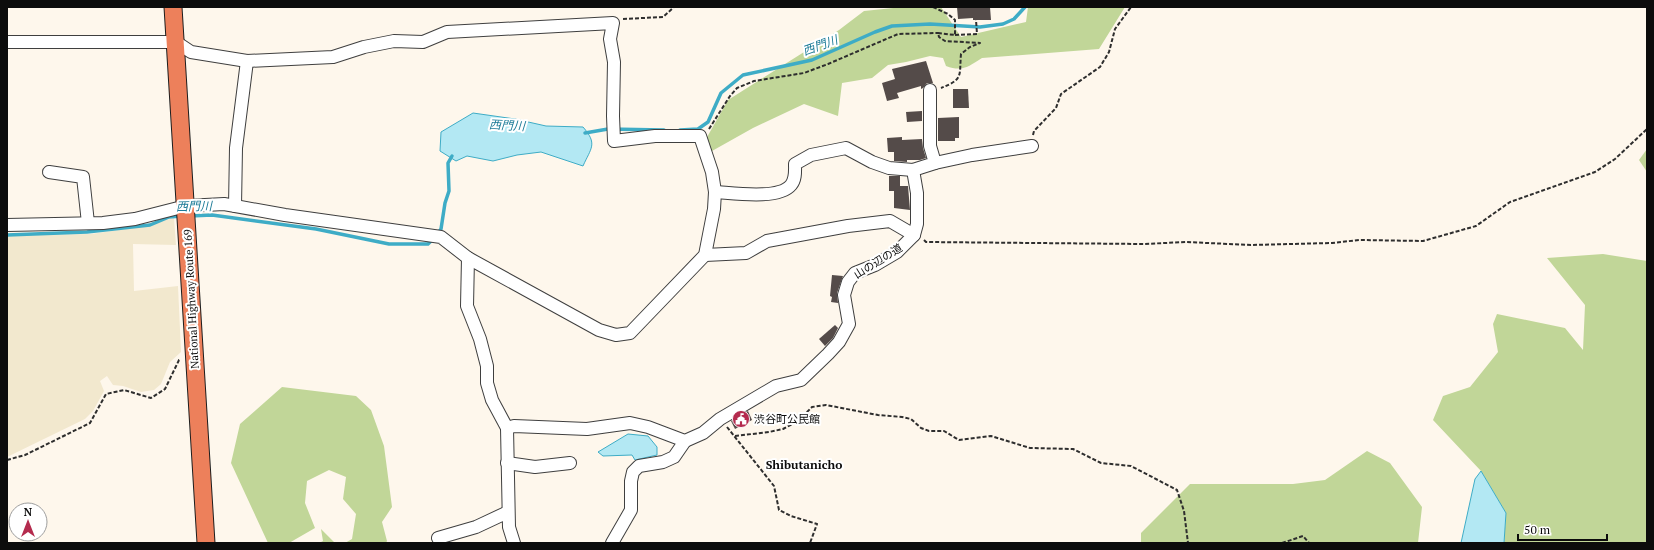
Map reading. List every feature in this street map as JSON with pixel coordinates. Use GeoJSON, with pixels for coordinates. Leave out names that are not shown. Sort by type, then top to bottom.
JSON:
{"type":"FeatureCollection","features":[{"type":"Feature","properties":{"kind":"highway","name":"National Highway Route 169"},"geometry":{"type":"LineString","coordinates":[[173,7],[206,543]]}},
{"type":"Feature","properties":{"kind":"street"},"geometry":{"type":"LineString","coordinates":[[7,42],[176,42],[191,52],[247,61],[333,57],[364,47],[394,42],[423,42],[447,32],[613,23],[610,39],[614,62],[614,140],[655,136],[700,136],[712,172],[715,192],[714,209],[705,254],[630,334],[616,335],[599,330],[468,258],[435,236],[285,216],[224,204],[186,206],[134,219],[103,223],[7,225]]}},
{"type":"Feature","properties":{"kind":"street"},"geometry":{"type":"LineString","coordinates":[[235,206],[236,148],[247,61]]}},
{"type":"Feature","properties":{"kind":"street"},"geometry":{"type":"LineString","coordinates":[[930,90],[930,146],[935,163]]}},
{"type":"Feature","properties":{"kind":"street"},"geometry":{"type":"LineString","coordinates":[[715,192],[751,195],[785,190],[792,184],[795,177],[795,164],[811,155],[846,148],[872,162],[889,168],[913,170],[972,154],[1032,146]]}},
{"type":"Feature","properties":{"kind":"street"},"geometry":{"type":"LineString","coordinates":[[705,254],[746,253],[767,241],[848,226],[890,221],[914,235],[917,224],[917,193],[913,170]]}},
{"type":"Feature","properties":{"kind":"street"},"geometry":{"type":"LineString","coordinates":[[49,172],[83,177],[88,223]]}},
{"type":"Feature","properties":{"kind":"street","name":"山の辺の道"},"geometry":{"type":"LineString","coordinates":[[685,441],[703,433],[720,419],[776,386],[801,380],[839,342],[849,324],[844,295],[848,282],[855,273],[875,265],[897,252],[914,235]]}},
{"type":"Feature","properties":{"kind":"street"},"geometry":{"type":"LineString","coordinates":[[468,258],[467,306],[480,339],[488,366],[487,383],[492,400],[507,428],[508,512],[509,527],[514,543]]}},
{"type":"Feature","properties":{"kind":"street"},"geometry":{"type":"LineString","coordinates":[[507,428],[514,426],[587,429],[630,423],[648,427],[685,441],[674,457],[663,462],[639,466],[633,472],[631,481],[631,510],[612,543]]}},
{"type":"Feature","properties":{"kind":"street"},"geometry":{"type":"LineString","coordinates":[[507,463],[535,467],[570,463]]}},
{"type":"Feature","properties":{"kind":"street"},"geometry":{"type":"LineString","coordinates":[[438,538],[476,527],[508,512]]}},
{"type":"Feature","properties":{"kind":"path"},"geometry":{"type":"LineString","coordinates":[[613,23],[622,19],[663,17],[674,7]]}},
{"type":"Feature","properties":{"kind":"path"},"geometry":{"type":"LineString","coordinates":[[933,7],[948,14],[956,20],[955,34]]}},
{"type":"Feature","properties":{"kind":"path"},"geometry":{"type":"LineString","coordinates":[[1032,146],[1034,131],[1056,108],[1061,94],[1100,67],[1109,52],[1115,29],[1131,7]]}},
{"type":"Feature","properties":{"kind":"path"},"geometry":{"type":"LineString","coordinates":[[700,136],[709,130],[730,96],[737,88],[754,81],[804,73],[898,34],[976,34],[976,21]]}},
{"type":"Feature","properties":{"kind":"path"},"geometry":{"type":"LineString","coordinates":[[930,90],[956,81],[960,74],[961,54],[970,47],[980,43],[945,41],[938,36],[938,33]]}},
{"type":"Feature","properties":{"kind":"path"},"geometry":{"type":"LineString","coordinates":[[914,235],[926,242],[1144,244],[1186,242],[1251,245],[1332,243],[1358,240],[1423,240],[1476,226],[1510,202],[1595,172],[1615,159],[1647,129]]}},
{"type":"Feature","properties":{"kind":"path"},"geometry":{"type":"LineString","coordinates":[[7,460],[24,455],[90,423],[106,394],[124,390],[151,398],[165,388],[179,360],[194,353]]}},
{"type":"Feature","properties":{"kind":"path"},"geometry":{"type":"LineString","coordinates":[[810,543],[817,524],[791,516],[779,510],[774,486],[737,441],[735,436],[783,429],[798,421],[812,407],[826,405],[878,415],[902,416],[911,420],[925,430],[944,431],[959,440],[991,436],[1030,448],[1073,450],[1101,463],[1131,466],[1177,490],[1184,511],[1188,543]]}},
{"type":"Feature","properties":{"kind":"path"},"geometry":{"type":"LineString","coordinates":[[1282,543],[1303,536],[1309,543]]}},
{"type":"Feature","properties":{"kind":"shaded area"},"geometry":{"type":"Polygon","coordinates":[[[174,218],[176,245],[133,244],[134,291],[178,286],[181,352],[170,362],[161,384],[154,390],[141,392],[123,386],[113,385],[107,376],[100,381],[104,391],[93,411],[85,419],[7,457],[7,235],[91,234],[133,228],[174,218]]]}},
{"type":"Feature","properties":{"kind":"green space"},"geometry":{"type":"Polygon","coordinates":[[[903,7],[941,7],[961,37],[1026,22],[1028,7],[1125,7],[1099,49],[982,58],[965,68],[956,69],[946,66],[943,58],[930,56],[888,65],[872,78],[842,83],[838,116],[804,104],[753,128],[712,151],[706,139],[728,100],[839,30],[864,11],[903,7]]]}},
{"type":"Feature","properties":{"kind":"green space"},"geometry":{"type":"Polygon","coordinates":[[[1647,149],[1647,172],[1639,160],[1647,149]]]}},
{"type":"Feature","properties":{"kind":"green space"},"geometry":{"type":"Polygon","coordinates":[[[1603,254],[1647,261],[1647,543],[1504,543],[1506,513],[1481,471],[1433,420],[1443,396],[1470,387],[1498,352],[1493,324],[1497,314],[1565,328],[1583,350],[1585,305],[1547,258],[1603,254]]]}},
{"type":"Feature","properties":{"kind":"green space"},"geometry":{"type":"Polygon","coordinates":[[[282,387],[356,396],[371,410],[384,446],[392,507],[382,522],[387,541],[386,543],[345,543],[352,539],[356,514],[343,499],[346,477],[329,470],[307,481],[305,503],[315,528],[289,543],[268,543],[231,463],[240,424],[282,387]]]}},
{"type":"Feature","properties":{"kind":"green space"},"geometry":{"type":"Polygon","coordinates":[[[1367,451],[1390,463],[1422,507],[1418,543],[1141,543],[1141,533],[1190,484],[1293,484],[1325,480],[1367,451]]]}},
{"type":"Feature","properties":{"kind":"green space"},"geometry":{"type":"Polygon","coordinates":[[[321,529],[335,543],[319,543],[323,541],[321,529]]]}},
{"type":"Feature","properties":{"kind":"water"},"geometry":{"type":"Polygon","coordinates":[[[473,113],[515,119],[546,126],[583,127],[588,133],[592,146],[583,166],[541,152],[517,155],[493,161],[467,156],[456,161],[440,151],[441,132],[473,113]]]}},
{"type":"Feature","properties":{"kind":"water"},"geometry":{"type":"Polygon","coordinates":[[[628,434],[648,436],[657,447],[657,455],[635,460],[632,455],[603,456],[598,452],[628,434]]]}},
{"type":"Feature","properties":{"kind":"water"},"geometry":{"type":"Polygon","coordinates":[[[1481,471],[1506,513],[1504,543],[1461,543],[1475,479],[1481,471]]]}},
{"type":"Feature","properties":{"kind":"building"},"geometry":{"type":"Polygon","coordinates":[[[957,7],[990,7],[991,20],[973,20],[973,18],[958,19],[957,7]]]}},
{"type":"Feature","properties":{"kind":"building"},"geometry":{"type":"Polygon","coordinates":[[[926,61],[933,83],[927,83],[921,89],[921,86],[897,93],[899,98],[887,101],[882,83],[895,79],[892,69],[926,61]]]}},
{"type":"Feature","properties":{"kind":"building"},"geometry":{"type":"Polygon","coordinates":[[[953,89],[968,89],[969,108],[953,108],[953,89]]]}},
{"type":"Feature","properties":{"kind":"building"},"geometry":{"type":"Polygon","coordinates":[[[922,111],[922,121],[907,122],[906,112],[922,111]]]}},
{"type":"Feature","properties":{"kind":"building"},"geometry":{"type":"Polygon","coordinates":[[[959,117],[959,138],[955,138],[955,141],[938,141],[938,118],[959,117]]]}},
{"type":"Feature","properties":{"kind":"building"},"geometry":{"type":"Polygon","coordinates":[[[902,137],[902,140],[922,139],[926,158],[920,160],[907,160],[907,162],[894,161],[894,152],[888,152],[887,138],[902,137]]]}},
{"type":"Feature","properties":{"kind":"building"},"geometry":{"type":"Polygon","coordinates":[[[889,176],[900,176],[900,186],[908,186],[910,210],[894,208],[894,191],[889,191],[889,176]]]}},
{"type":"Feature","properties":{"kind":"building"},"geometry":{"type":"Polygon","coordinates":[[[832,275],[843,276],[837,293],[838,303],[831,302],[832,297],[830,296],[832,275]]]}},
{"type":"Feature","properties":{"kind":"building"},"geometry":{"type":"Polygon","coordinates":[[[835,325],[838,328],[833,338],[825,346],[819,339],[835,325]]]}},
{"type":"Feature","properties":{"kind":"building","name":"渋谷町公民館"},"geometry":{"type":"Polygon","coordinates":[[[748,411],[752,420],[735,429],[731,421],[748,411]]]}},
{"type":"Feature","properties":{"kind":"waterway","name":"西門川"},"geometry":{"type":"LineString","coordinates":[[680,130],[698,129],[708,122],[721,93],[743,75],[812,60],[892,26],[930,24],[980,27],[1003,24],[1014,19],[1025,7]]}},
{"type":"Feature","properties":{"kind":"waterway","name":"西門川"},"geometry":{"type":"LineString","coordinates":[[585,133],[608,129],[664,130]]}},
{"type":"Feature","properties":{"kind":"waterway","name":"西門川"},"geometry":{"type":"LineString","coordinates":[[437,234],[441,229],[445,203],[449,191],[448,163],[452,156]]}},
{"type":"Feature","properties":{"kind":"waterway","name":"西門川"},"geometry":{"type":"LineString","coordinates":[[190,216],[212,215],[316,229],[389,244],[428,244],[433,239]]}},
{"type":"Feature","properties":{"kind":"waterway","name":"西門川"},"geometry":{"type":"LineString","coordinates":[[7,235],[87,232],[150,225],[169,217],[182,216]]}},
{"type":"Feature","properties":{"kind":"place","name":"渋谷町公民館"},"geometry":{"type":"Point","coordinates":[741,419]}},
{"type":"Feature","properties":{"kind":"district","name":"Shibutanicho"},"geometry":{"type":"Point","coordinates":[804,464]}}]}
